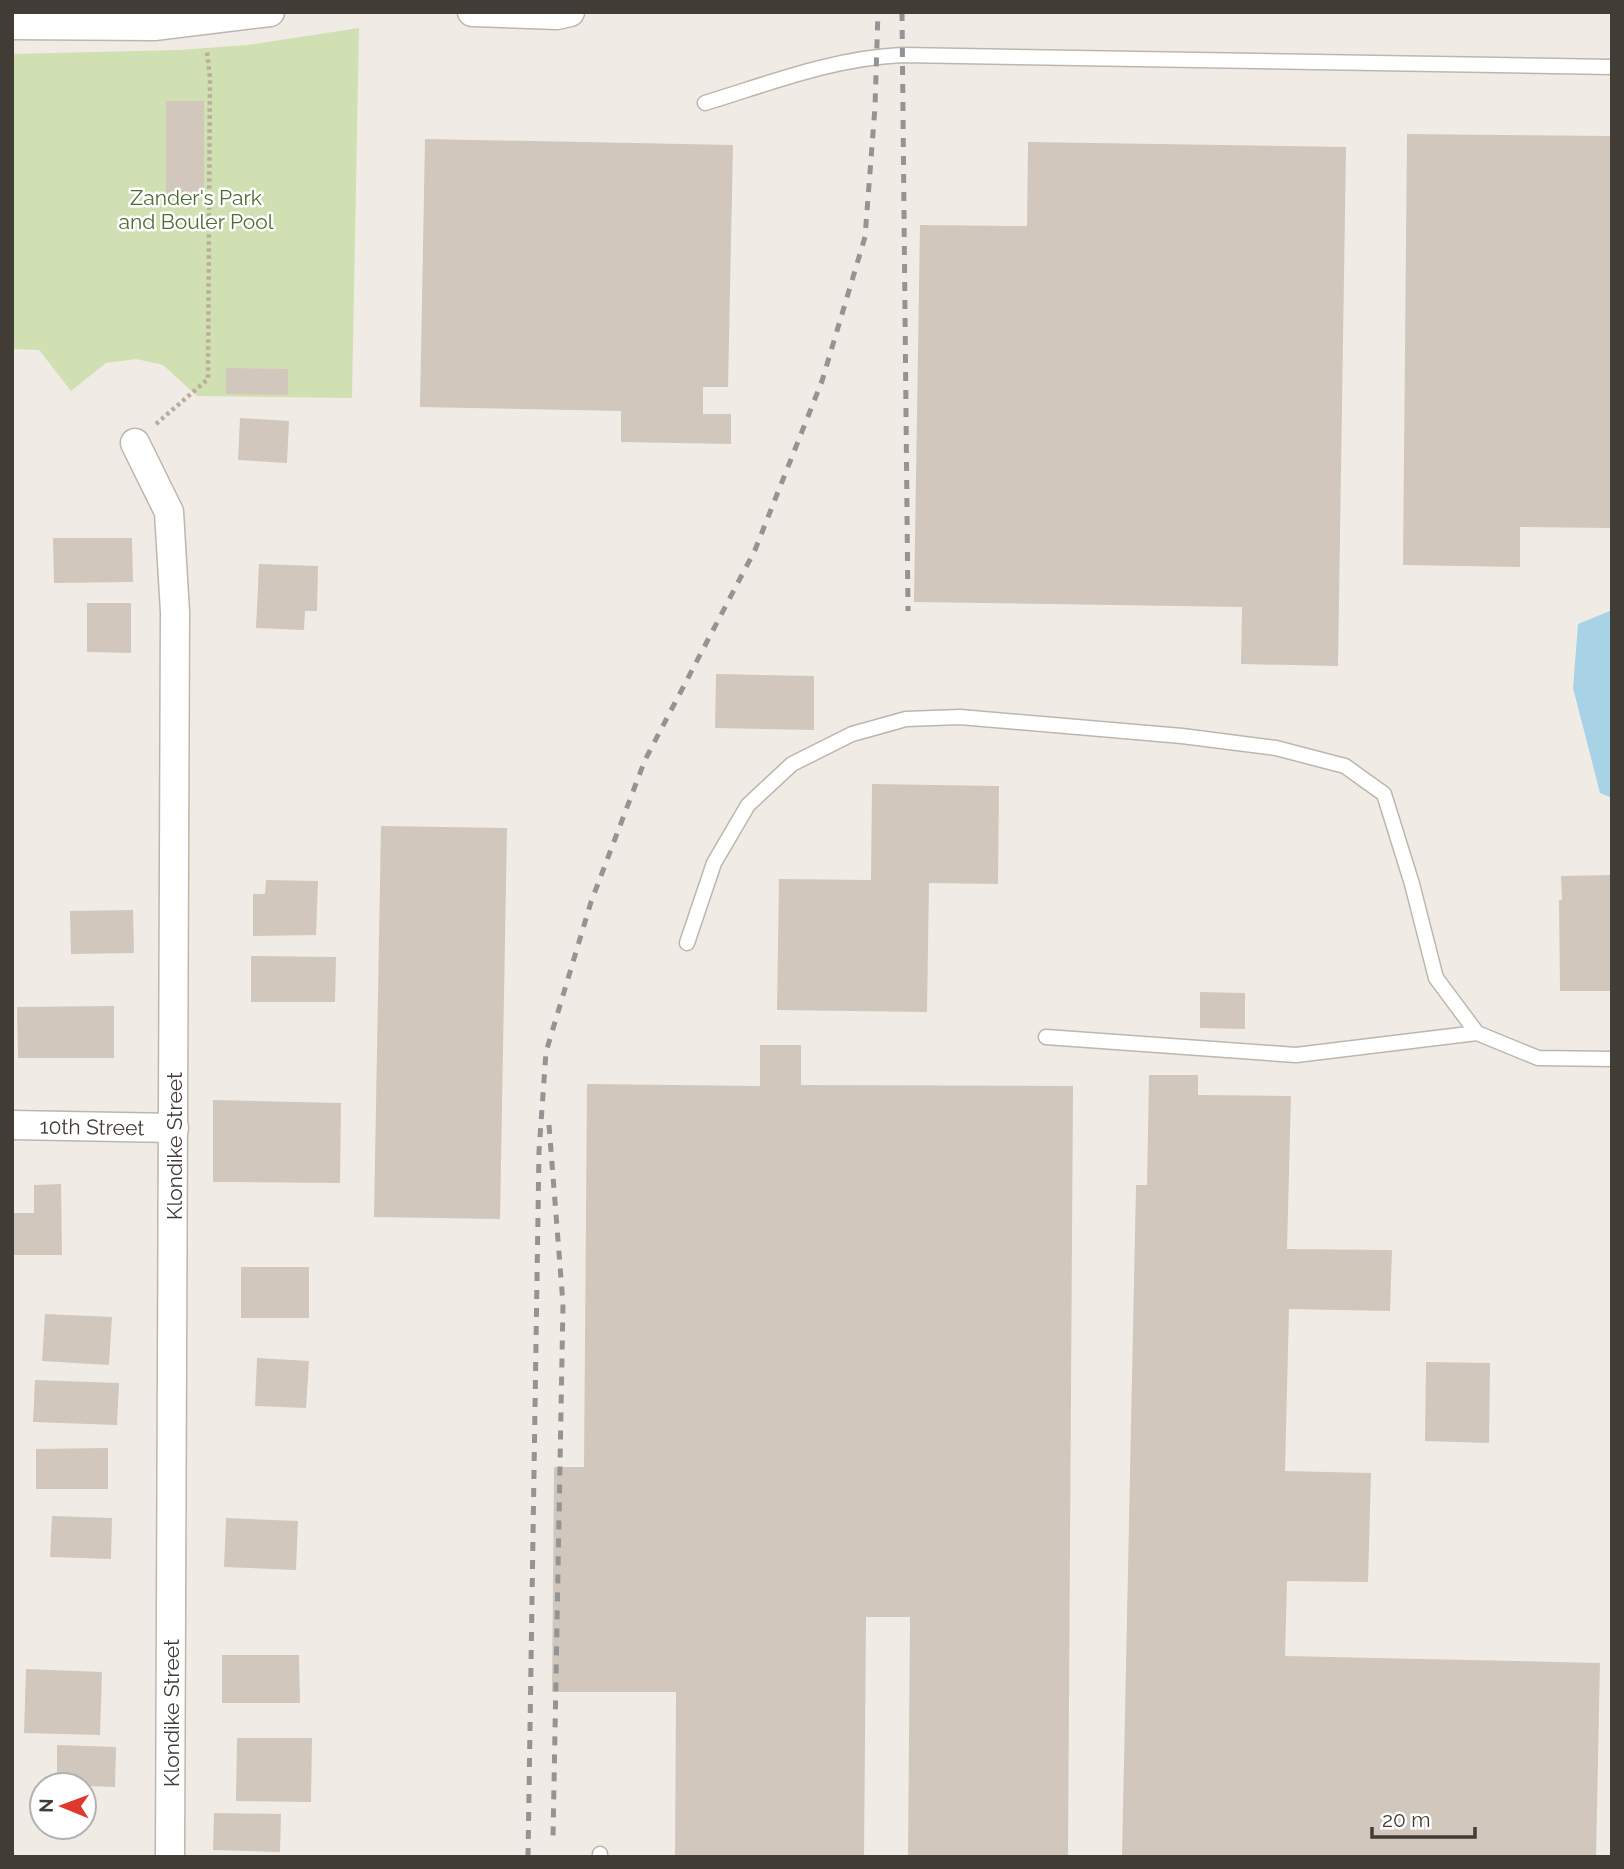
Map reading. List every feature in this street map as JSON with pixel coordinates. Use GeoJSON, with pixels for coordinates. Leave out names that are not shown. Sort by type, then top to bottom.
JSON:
{"type":"FeatureCollection","features":[{"type":"Feature","properties":{"kind":"street"},"geometry":{"type":"LineString","coordinates":[[472,12],[557,15],[570,12]]}},
{"type":"Feature","properties":{"kind":"street"},"geometry":{"type":"LineString","coordinates":[[12,25],[154,26],[256,13]]}},
{"type":"Feature","properties":{"kind":"street","name":"Klondike Street"},"geometry":{"type":"LineString","coordinates":[[135,443],[169,512],[174,587],[170,1857]]}},
{"type":"Feature","properties":{"kind":"street","name":"10th Street"},"geometry":{"type":"LineString","coordinates":[[12,1125],[174,1128]]}},
{"type":"Feature","properties":{"kind":"lane"},"geometry":{"type":"LineString","coordinates":[[705,103],[825,66],[877,56],[902,55],[1612,67]]}},
{"type":"Feature","properties":{"kind":"lane"},"geometry":{"type":"LineString","coordinates":[[687,943],[713,863],[748,805],[792,764],[852,734],[906,719],[960,717],[1182,736],[1276,748],[1345,766],[1384,794],[1412,884],[1436,978],[1477,1033]]}},
{"type":"Feature","properties":{"kind":"lane"},"geometry":{"type":"LineString","coordinates":[[1046,1037],[1296,1055],[1477,1033],[1538,1058],[1612,1059]]}},
{"type":"Feature","properties":{"kind":"path"},"geometry":{"type":"LineString","coordinates":[[135,443],[208,379],[210,78],[205,20]]}},
{"type":"Feature","properties":{"kind":"green space","name":"Zander's Park and Bouler Pool"},"geometry":{"type":"Polygon","coordinates":[[[359,28],[352,398],[197,396],[163,365],[136,359],[106,363],[71,391],[39,350],[12,349],[12,54],[178,50],[247,45],[359,28]]]}},
{"type":"Feature","properties":{"kind":"water"},"geometry":{"type":"Polygon","coordinates":[[[1612,610],[1612,798],[1600,793],[1573,688],[1578,624],[1612,610]]]}},
{"type":"Feature","properties":{"kind":"building"},"geometry":{"type":"Polygon","coordinates":[[[166,101],[204,101],[204,197],[166,196],[166,101]]]}},
{"type":"Feature","properties":{"kind":"building"},"geometry":{"type":"Polygon","coordinates":[[[1407,134],[1612,136],[1612,528],[1520,527],[1520,567],[1403,565],[1407,134]]]}},
{"type":"Feature","properties":{"kind":"building"},"geometry":{"type":"Polygon","coordinates":[[[425,139],[733,145],[728,387],[703,387],[703,414],[731,414],[731,444],[621,442],[621,411],[420,407],[425,139]]]}},
{"type":"Feature","properties":{"kind":"building"},"geometry":{"type":"Polygon","coordinates":[[[1028,142],[1346,147],[1338,666],[1241,664],[1242,607],[914,602],[920,225],[1027,226],[1028,142]]]}},
{"type":"Feature","properties":{"kind":"building"},"geometry":{"type":"Polygon","coordinates":[[[226,368],[288,369],[288,395],[226,394],[226,368]]]}},
{"type":"Feature","properties":{"kind":"building"},"geometry":{"type":"Polygon","coordinates":[[[240,418],[289,421],[287,463],[238,460],[240,418]]]}},
{"type":"Feature","properties":{"kind":"building"},"geometry":{"type":"Polygon","coordinates":[[[53,538],[132,538],[133,582],[54,583],[53,538]]]}},
{"type":"Feature","properties":{"kind":"building"},"geometry":{"type":"Polygon","coordinates":[[[259,564],[318,566],[317,611],[305,611],[304,630],[256,628],[259,564]]]}},
{"type":"Feature","properties":{"kind":"building"},"geometry":{"type":"Polygon","coordinates":[[[87,603],[131,603],[131,653],[87,652],[87,603]]]}},
{"type":"Feature","properties":{"kind":"building"},"geometry":{"type":"Polygon","coordinates":[[[716,674],[814,676],[814,730],[715,728],[716,674]]]}},
{"type":"Feature","properties":{"kind":"building"},"geometry":{"type":"Polygon","coordinates":[[[872,784],[999,786],[998,884],[929,883],[927,1012],[777,1010],[779,879],[871,880],[872,784]]]}},
{"type":"Feature","properties":{"kind":"building"},"geometry":{"type":"Polygon","coordinates":[[[381,826],[507,828],[500,1219],[374,1217],[381,826]]]}},
{"type":"Feature","properties":{"kind":"building"},"geometry":{"type":"Polygon","coordinates":[[[1612,875],[1612,991],[1560,991],[1561,876],[1612,875]]]}},
{"type":"Feature","properties":{"kind":"building"},"geometry":{"type":"Polygon","coordinates":[[[266,880],[318,881],[316,935],[253,936],[253,894],[265,894],[266,880]]]}},
{"type":"Feature","properties":{"kind":"building"},"geometry":{"type":"Polygon","coordinates":[[[133,910],[134,953],[71,954],[70,911],[133,910]]]}},
{"type":"Feature","properties":{"kind":"building"},"geometry":{"type":"Polygon","coordinates":[[[251,956],[336,957],[335,1002],[251,1002],[251,956]]]}},
{"type":"Feature","properties":{"kind":"building"},"geometry":{"type":"Polygon","coordinates":[[[1200,992],[1245,993],[1245,1029],[1200,1028],[1200,992]]]}},
{"type":"Feature","properties":{"kind":"building"},"geometry":{"type":"Polygon","coordinates":[[[114,1006],[114,1058],[18,1058],[17,1007],[114,1006]]]}},
{"type":"Feature","properties":{"kind":"building"},"geometry":{"type":"Polygon","coordinates":[[[760,1045],[801,1045],[801,1085],[1073,1086],[1068,1857],[908,1857],[910,1617],[866,1617],[864,1857],[675,1857],[676,1692],[552,1692],[554,1467],[584,1467],[587,1084],[760,1086],[760,1045]]]}},
{"type":"Feature","properties":{"kind":"building"},"geometry":{"type":"Polygon","coordinates":[[[1149,1075],[1198,1075],[1198,1095],[1291,1096],[1287,1249],[1392,1250],[1390,1311],[1289,1309],[1285,1471],[1371,1473],[1368,1582],[1287,1581],[1285,1656],[1600,1663],[1596,1857],[1122,1857],[1136,1185],[1147,1185],[1149,1075]]]}},
{"type":"Feature","properties":{"kind":"building"},"geometry":{"type":"Polygon","coordinates":[[[213,1100],[341,1103],[340,1183],[213,1182],[213,1100]]]}},
{"type":"Feature","properties":{"kind":"building"},"geometry":{"type":"Polygon","coordinates":[[[61,1184],[62,1255],[12,1255],[12,1213],[34,1213],[34,1185],[61,1184]]]}},
{"type":"Feature","properties":{"kind":"building"},"geometry":{"type":"Polygon","coordinates":[[[241,1267],[309,1267],[309,1318],[241,1318],[241,1267]]]}},
{"type":"Feature","properties":{"kind":"building"},"geometry":{"type":"Polygon","coordinates":[[[45,1314],[112,1317],[109,1365],[42,1361],[45,1314]]]}},
{"type":"Feature","properties":{"kind":"building"},"geometry":{"type":"Polygon","coordinates":[[[257,1358],[309,1361],[306,1408],[255,1406],[257,1358]]]}},
{"type":"Feature","properties":{"kind":"building"},"geometry":{"type":"Polygon","coordinates":[[[1426,1362],[1490,1363],[1489,1443],[1425,1441],[1426,1362]]]}},
{"type":"Feature","properties":{"kind":"building"},"geometry":{"type":"Polygon","coordinates":[[[35,1380],[119,1383],[117,1425],[33,1422],[35,1380]]]}},
{"type":"Feature","properties":{"kind":"building"},"geometry":{"type":"Polygon","coordinates":[[[108,1448],[108,1489],[36,1489],[36,1449],[108,1448]]]}},
{"type":"Feature","properties":{"kind":"building"},"geometry":{"type":"Polygon","coordinates":[[[52,1516],[112,1518],[111,1559],[50,1557],[52,1516]]]}},
{"type":"Feature","properties":{"kind":"building"},"geometry":{"type":"Polygon","coordinates":[[[226,1518],[298,1521],[296,1570],[224,1567],[226,1518]]]}},
{"type":"Feature","properties":{"kind":"building"},"geometry":{"type":"Polygon","coordinates":[[[222,1655],[299,1655],[300,1703],[222,1703],[222,1655]]]}},
{"type":"Feature","properties":{"kind":"building"},"geometry":{"type":"Polygon","coordinates":[[[26,1669],[102,1672],[100,1735],[24,1733],[26,1669]]]}},
{"type":"Feature","properties":{"kind":"building"},"geometry":{"type":"Polygon","coordinates":[[[237,1738],[312,1738],[311,1802],[236,1801],[237,1738]]]}},
{"type":"Feature","properties":{"kind":"building"},"geometry":{"type":"Polygon","coordinates":[[[57,1745],[116,1747],[115,1787],[98,1786],[98,1771],[57,1771],[57,1745]]]}},
{"type":"Feature","properties":{"kind":"building"},"geometry":{"type":"Polygon","coordinates":[[[214,1813],[281,1814],[280,1852],[213,1850],[214,1813]]]}},
{"type":"Feature","properties":{"kind":"railway"},"geometry":{"type":"LineString","coordinates":[[528,1857],[539,1151],[546,1052],[591,902],[645,760],[755,550],[822,381],[865,237],[875,107],[878,12]]}},
{"type":"Feature","properties":{"kind":"railway"},"geometry":{"type":"LineString","coordinates":[[902,12],[908,611]]}},
{"type":"Feature","properties":{"kind":"railway"},"geometry":{"type":"LineString","coordinates":[[549,1125],[563,1304],[553,1838]]}}]}
